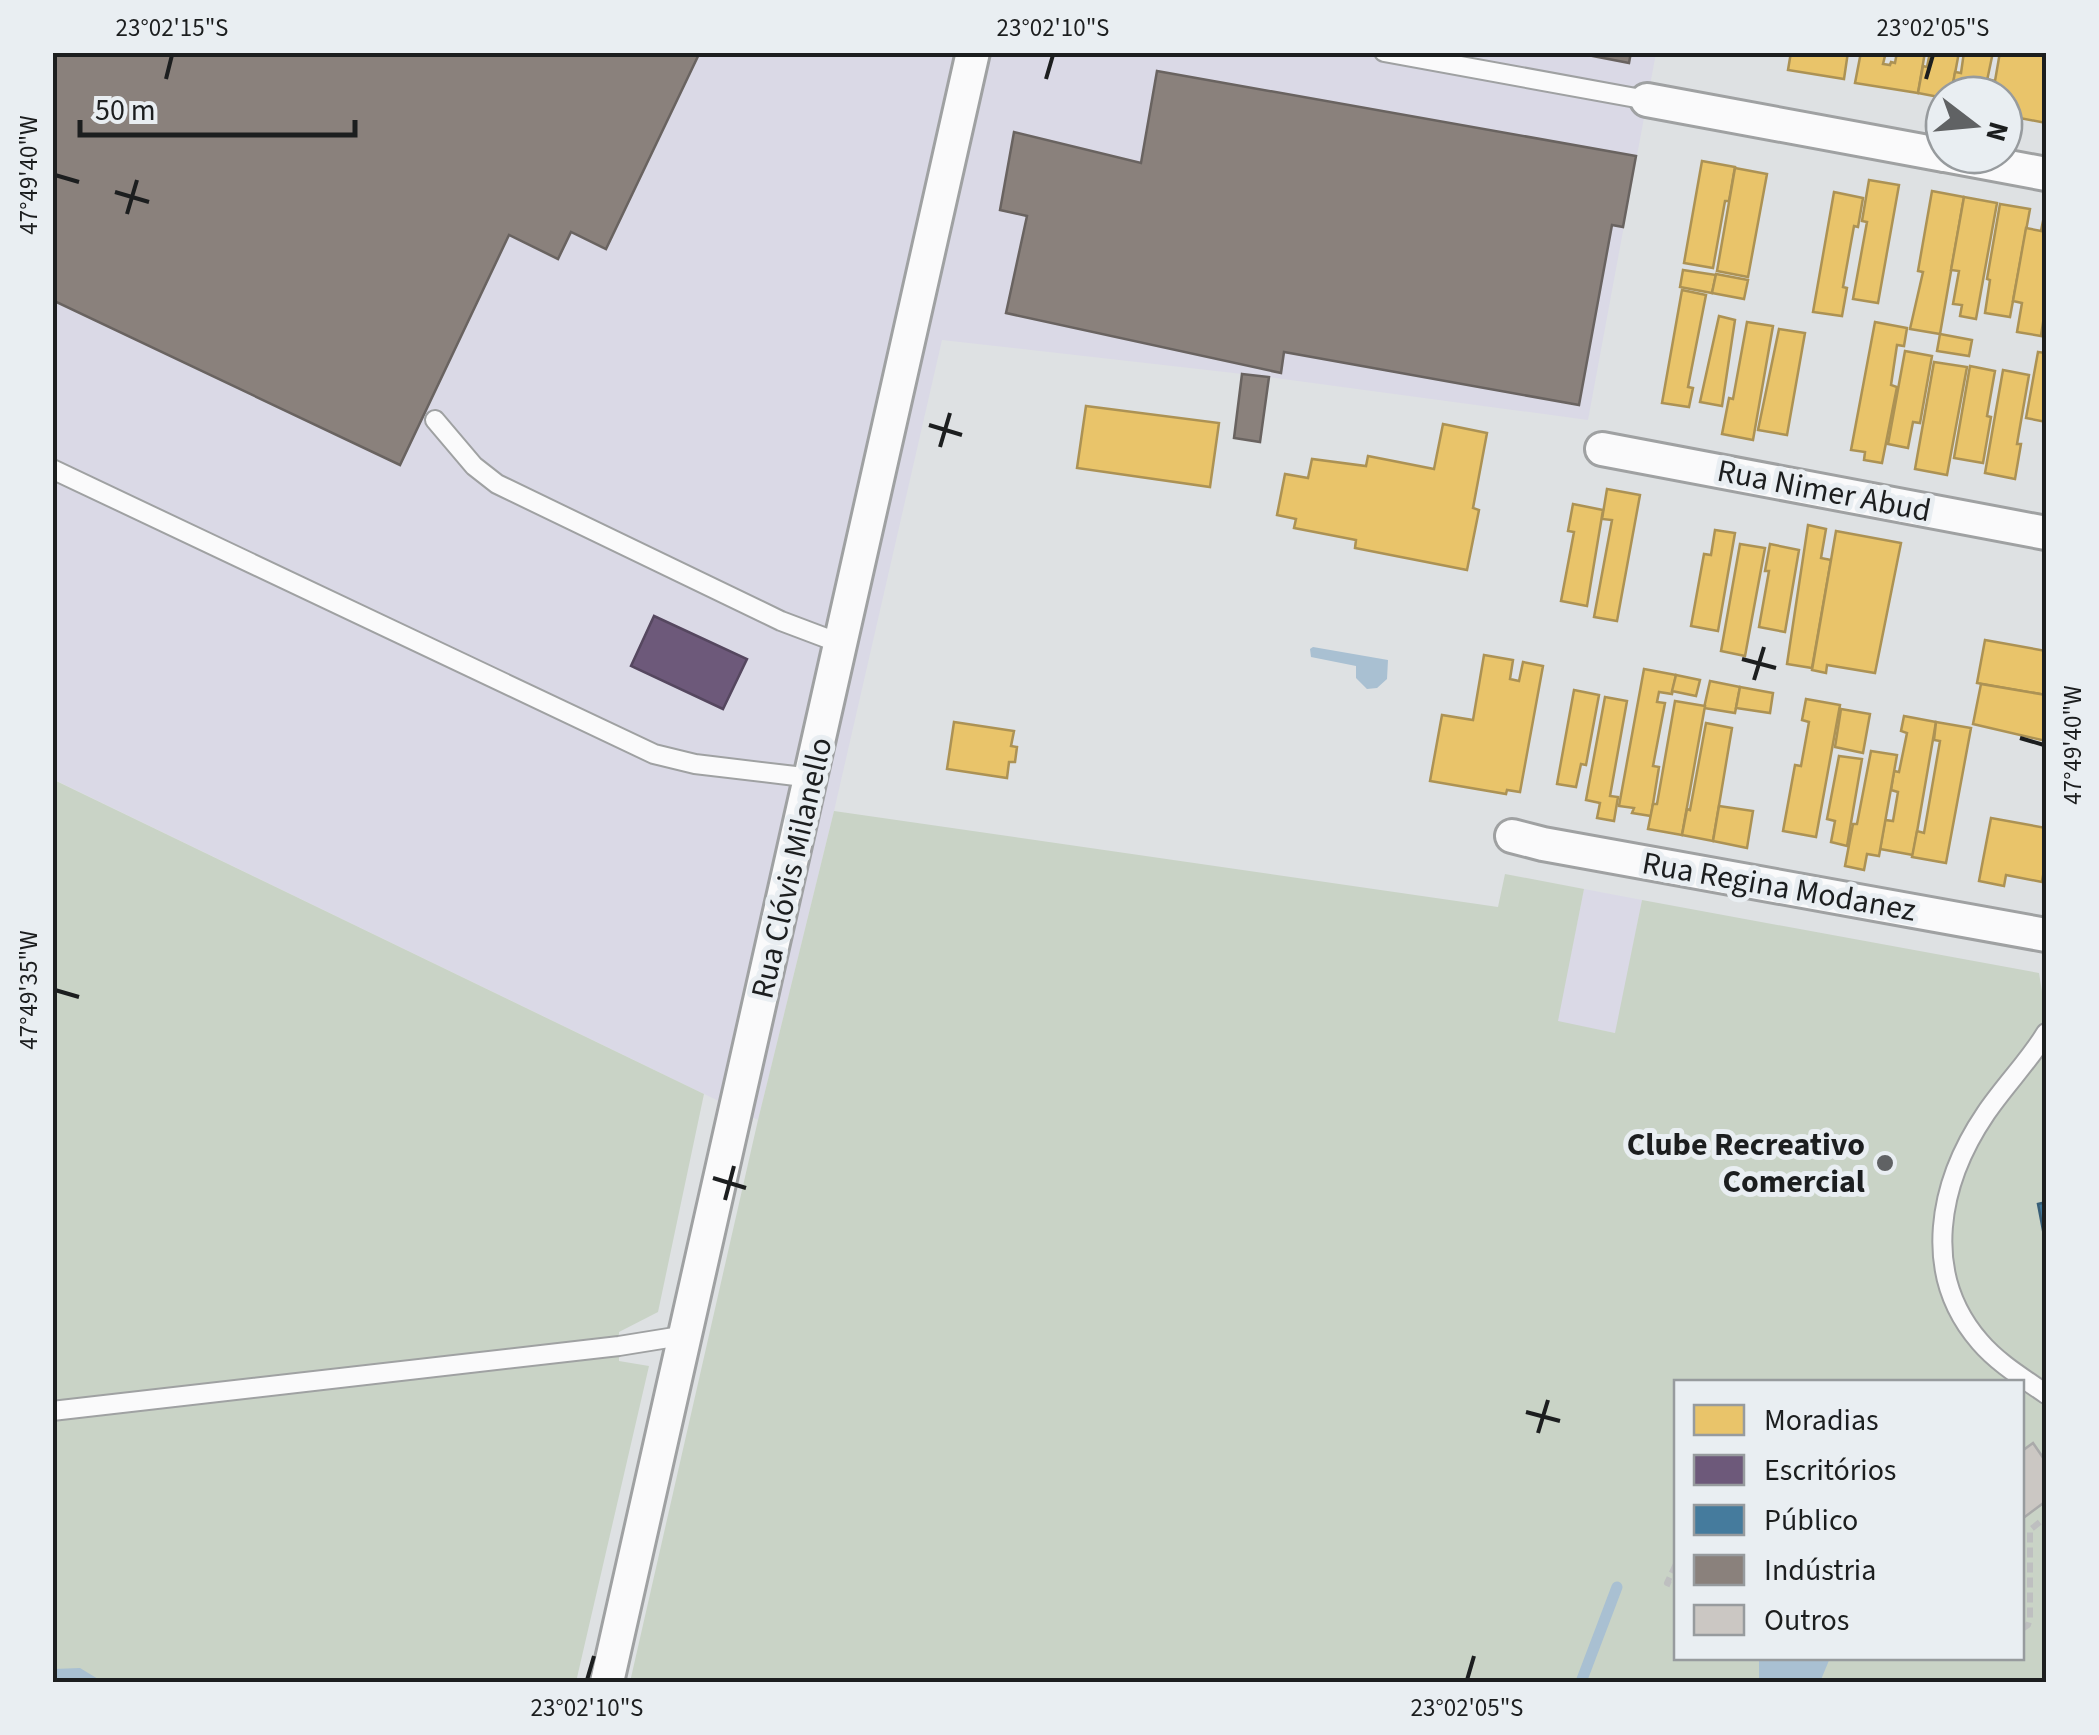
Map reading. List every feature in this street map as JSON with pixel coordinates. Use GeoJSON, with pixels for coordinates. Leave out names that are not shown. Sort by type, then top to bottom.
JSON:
{"type":"FeatureCollection","features":[{"type":"Feature","properties":{"kind":"street","name":"Rua Clóvis Milanello"},"geometry":{"type":"LineString","coordinates":[[606,1682],[973,52]]}},
{"type":"Feature","properties":{"kind":"street"},"geometry":{"type":"LineString","coordinates":[[1647,100],[1924,151]]}},
{"type":"Feature","properties":{"kind":"street","name":"Rua Nimer Abud"},"geometry":{"type":"LineString","coordinates":[[1602,450],[2046,533]]}},
{"type":"Feature","properties":{"kind":"street","name":"Rua Regina Modanez"},"geometry":{"type":"LineString","coordinates":[[1512,836],[2046,935]]}},
{"type":"Feature","properties":{"kind":"lane"},"geometry":{"type":"LineString","coordinates":[[1384,52],[1647,100]]}},
{"type":"Feature","properties":{"kind":"lane"},"geometry":{"type":"LineString","coordinates":[[435,420],[474,466],[497,484],[781,620],[842,644]]}},
{"type":"Feature","properties":{"kind":"lane"},"geometry":{"type":"LineString","coordinates":[[52,469],[654,754],[696,764],[812,778]]}},
{"type":"Feature","properties":{"kind":"lane"},"geometry":{"type":"LineString","coordinates":[[2044,1044],[1984,1115],[1942,1209],[1942,1246],[1947,1276],[1961,1314],[1979,1342],[2046,1394]]}},
{"type":"Feature","properties":{"kind":"lane"},"geometry":{"type":"LineString","coordinates":[[52,1410],[687,1335]]}},
{"type":"Feature","properties":{"kind":"path"},"geometry":{"type":"LineString","coordinates":[[2024,1628],[2030,1618],[2030,1530],[2046,1517]]}},
{"type":"Feature","properties":{"kind":"shaded area"},"geometry":{"type":"Polygon","coordinates":[[[52,53],[1656,53],[1588,420],[1269,377],[942,340],[834,811],[758,1120],[53,779],[52,53]]]}},
{"type":"Feature","properties":{"kind":"shaded area"},"geometry":{"type":"Polygon","coordinates":[[[52,779],[704,1094],[658,1312],[619,1332],[619,1361],[649,1366],[576,1682],[53,1682],[52,779]]]}},
{"type":"Feature","properties":{"kind":"shaded area"},"geometry":{"type":"Polygon","coordinates":[[[834,811],[1498,907],[1505,874],[1584,889],[1558,1021],[1615,1033],[1642,900],[2039,973],[2046,1005],[2046,1682],[630,1682],[758,1120],[834,811]]]}},
{"type":"Feature","properties":{"kind":"shaded area"},"geometry":{"type":"Polygon","coordinates":[[[1584,889],[1642,900],[1616,1033],[1557,1022],[1584,889]]]}},
{"type":"Feature","properties":{"kind":"water"},"geometry":{"type":"Polygon","coordinates":[[[1313,647],[1388,660],[1387,679],[1377,688],[1367,689],[1356,678],[1356,666],[1311,657],[1313,647]]]}},
{"type":"Feature","properties":{"kind":"water"},"geometry":{"type":"Polygon","coordinates":[[[1759,1660],[1829,1660],[1820,1682],[1759,1682],[1759,1660]]]}},
{"type":"Feature","properties":{"kind":"water"},"geometry":{"type":"Polygon","coordinates":[[[80,1668],[103,1682],[53,1682],[53,1669],[80,1668]]]}},
{"type":"Feature","properties":{"kind":"building: Moradias"},"geometry":{"type":"Polygon","coordinates":[[[1791,52],[1848,52],[1844,79],[1788,70],[1791,52]]]}},
{"type":"Feature","properties":{"kind":"building: Moradias"},"geometry":{"type":"Polygon","coordinates":[[[1861,52],[1886,52],[1883,64],[1890,65],[1895,63],[1897,52],[1925,52],[1918,93],[1855,83],[1861,52]]]}},
{"type":"Feature","properties":{"kind":"building: Moradias"},"geometry":{"type":"Polygon","coordinates":[[[1930,52],[1959,52],[1955,75],[1924,75],[1924,94],[1918,93],[1923,66],[1927,67],[1930,52]]]}},
{"type":"Feature","properties":{"kind":"building: Moradias"},"geometry":{"type":"Polygon","coordinates":[[[1964,52],[1993,52],[1988,75],[1954,75],[1961,73],[1964,52]]]}},
{"type":"Feature","properties":{"kind":"building: Moradias"},"geometry":{"type":"Polygon","coordinates":[[[2000,52],[2046,52],[2046,123],[2024,119],[2024,75],[1996,75],[2000,52]]]}},
{"type":"Feature","properties":{"kind":"building: Moradias"},"geometry":{"type":"Polygon","coordinates":[[[1702,161],[1735,167],[1713,268],[1684,263],[1702,161]]]}},
{"type":"Feature","properties":{"kind":"building: Moradias"},"geometry":{"type":"Polygon","coordinates":[[[1735,168],[1767,174],[1748,277],[1717,271],[1735,168]]]}},
{"type":"Feature","properties":{"kind":"building: Moradias"},"geometry":{"type":"Polygon","coordinates":[[[1869,180],[1899,185],[1878,303],[1853,299],[1867,222],[1862,221],[1869,180]]]}},
{"type":"Feature","properties":{"kind":"building: Moradias"},"geometry":{"type":"Polygon","coordinates":[[[1932,191],[1964,197],[1940,334],[1910,329],[1923,272],[1918,271],[1932,191]]]}},
{"type":"Feature","properties":{"kind":"building: Moradias"},"geometry":{"type":"Polygon","coordinates":[[[1834,192],[1863,198],[1843,287],[1847,288],[1842,316],[1813,312],[1834,192]]]}},
{"type":"Feature","properties":{"kind":"building: Moradias"},"geometry":{"type":"Polygon","coordinates":[[[1964,197],[1997,203],[1976,319],[1960,316],[1962,305],[1953,304],[1959,271],[1951,270],[1964,197]]]}},
{"type":"Feature","properties":{"kind":"building: Moradias"},"geometry":{"type":"Polygon","coordinates":[[[2000,204],[2030,209],[2010,317],[1985,313],[2000,204]]]}},
{"type":"Feature","properties":{"kind":"building: Moradias"},"geometry":{"type":"Polygon","coordinates":[[[2043,221],[2046,303],[2041,336],[2017,332],[2022,303],[2013,301],[2026,228],[2041,231],[2043,221]]]}},
{"type":"Feature","properties":{"kind":"building: Moradias"},"geometry":{"type":"Polygon","coordinates":[[[1683,270],[1716,275],[1712,293],[1680,287],[1683,270]]]}},
{"type":"Feature","properties":{"kind":"building: Moradias"},"geometry":{"type":"Polygon","coordinates":[[[1716,274],[1748,280],[1744,299],[1712,293],[1716,274]]]}},
{"type":"Feature","properties":{"kind":"building: Moradias"},"geometry":{"type":"Polygon","coordinates":[[[1682,290],[1706,295],[1688,387],[1693,388],[1689,407],[1662,403],[1682,290]]]}},
{"type":"Feature","properties":{"kind":"building: Moradias"},"geometry":{"type":"Polygon","coordinates":[[[1719,316],[1735,320],[1722,406],[1700,402],[1719,316]]]}},
{"type":"Feature","properties":{"kind":"building: Moradias"},"geometry":{"type":"Polygon","coordinates":[[[1747,322],[1773,326],[1753,440],[1722,434],[1729,398],[1733,399],[1747,322]]]}},
{"type":"Feature","properties":{"kind":"building: Moradias"},"geometry":{"type":"Polygon","coordinates":[[[1875,322],[1907,328],[1904,346],[1897,345],[1891,385],[1897,387],[1882,463],[1864,460],[1865,452],[1851,450],[1875,322]]]}},
{"type":"Feature","properties":{"kind":"building: Moradias"},"geometry":{"type":"Polygon","coordinates":[[[1779,329],[1805,333],[1787,435],[1758,430],[1779,329]]]}},
{"type":"Feature","properties":{"kind":"building: Moradias"},"geometry":{"type":"Polygon","coordinates":[[[1940,334],[1972,340],[1969,356],[1937,351],[1940,334]]]}},
{"type":"Feature","properties":{"kind":"building: Moradias"},"geometry":{"type":"Polygon","coordinates":[[[1905,351],[1932,356],[1920,423],[1913,422],[1908,448],[1888,444],[1905,351]]]}},
{"type":"Feature","properties":{"kind":"building: Moradias"},"geometry":{"type":"Polygon","coordinates":[[[2038,352],[2046,353],[2046,422],[2026,418],[2038,352]]]}},
{"type":"Feature","properties":{"kind":"building: Moradias"},"geometry":{"type":"Polygon","coordinates":[[[1934,362],[1967,367],[1947,475],[1915,469],[1934,362]]]}},
{"type":"Feature","properties":{"kind":"building: Moradias"},"geometry":{"type":"Polygon","coordinates":[[[1970,366],[1995,371],[1983,463],[1954,458],[1970,366]]]}},
{"type":"Feature","properties":{"kind":"building: Moradias"},"geometry":{"type":"Polygon","coordinates":[[[2003,370],[2029,375],[2015,479],[1985,473],[2003,370]]]}},
{"type":"Feature","properties":{"kind":"building: Moradias"},"geometry":{"type":"Polygon","coordinates":[[[1086,406],[1219,423],[1210,487],[1077,468],[1086,406]]]}},
{"type":"Feature","properties":{"kind":"building: Moradias"},"geometry":{"type":"Polygon","coordinates":[[[1443,424],[1487,433],[1473,508],[1479,510],[1467,570],[1355,548],[1356,540],[1294,528],[1296,519],[1277,515],[1285,474],[1308,478],[1312,459],[1366,466],[1368,456],[1434,469],[1443,424]]]}},
{"type":"Feature","properties":{"kind":"building: Moradias"},"geometry":{"type":"Polygon","coordinates":[[[1607,489],[1640,495],[1617,621],[1594,617],[1612,520],[1602,519],[1607,489]]]}},
{"type":"Feature","properties":{"kind":"building: Moradias"},"geometry":{"type":"Polygon","coordinates":[[[1573,504],[1603,510],[1587,606],[1561,601],[1574,532],[1568,531],[1573,504]]]}},
{"type":"Feature","properties":{"kind":"building: Moradias"},"geometry":{"type":"Polygon","coordinates":[[[1808,525],[1826,529],[1821,558],[1831,560],[1812,668],[1787,664],[1808,525]]]}},
{"type":"Feature","properties":{"kind":"building: Moradias"},"geometry":{"type":"Polygon","coordinates":[[[1715,530],[1735,533],[1718,631],[1691,626],[1704,554],[1711,555],[1715,530]]]}},
{"type":"Feature","properties":{"kind":"building: Moradias"},"geometry":{"type":"Polygon","coordinates":[[[1836,531],[1901,543],[1875,673],[1827,665],[1826,673],[1812,670],[1836,531]]]}},
{"type":"Feature","properties":{"kind":"building: Moradias"},"geometry":{"type":"Polygon","coordinates":[[[1740,544],[1765,548],[1745,656],[1721,651],[1740,544]]]}},
{"type":"Feature","properties":{"kind":"building: Moradias"},"geometry":{"type":"Polygon","coordinates":[[[1770,544],[1799,550],[1785,632],[1759,627],[1770,544]]]}},
{"type":"Feature","properties":{"kind":"building: Moradias"},"geometry":{"type":"Polygon","coordinates":[[[1985,640],[2046,651],[2046,695],[1977,683],[1985,640]]]}},
{"type":"Feature","properties":{"kind":"building: Moradias"},"geometry":{"type":"Polygon","coordinates":[[[1484,655],[1513,660],[1510,679],[1519,681],[1523,662],[1543,666],[1520,792],[1507,790],[1506,794],[1430,781],[1442,715],[1473,720],[1484,655]]]}},
{"type":"Feature","properties":{"kind":"building: Moradias"},"geometry":{"type":"Polygon","coordinates":[[[1644,669],[1676,675],[1672,694],[1659,692],[1657,702],[1665,703],[1653,766],[1659,767],[1651,816],[1619,806],[1644,669]]]}},
{"type":"Feature","properties":{"kind":"building: Moradias"},"geometry":{"type":"Polygon","coordinates":[[[1676,675],[1700,680],[1696,696],[1672,691],[1676,675]]]}},
{"type":"Feature","properties":{"kind":"building: Moradias"},"geometry":{"type":"Polygon","coordinates":[[[1710,681],[1740,687],[1735,713],[1704,708],[1710,681]]]}},
{"type":"Feature","properties":{"kind":"building: Moradias"},"geometry":{"type":"Polygon","coordinates":[[[1981,684],[2046,695],[2046,741],[1973,724],[1981,684]]]}},
{"type":"Feature","properties":{"kind":"building: Moradias"},"geometry":{"type":"Polygon","coordinates":[[[1740,687],[1773,693],[1770,713],[1736,708],[1740,687]]]}},
{"type":"Feature","properties":{"kind":"building: Moradias"},"geometry":{"type":"Polygon","coordinates":[[[1574,690],[1599,695],[1586,765],[1581,764],[1576,787],[1557,784],[1574,690]]]}},
{"type":"Feature","properties":{"kind":"building: Moradias"},"geometry":{"type":"Polygon","coordinates":[[[1605,697],[1627,701],[1610,796],[1618,797],[1614,821],[1597,818],[1600,803],[1586,800],[1605,697]]]}},
{"type":"Feature","properties":{"kind":"building: Moradias"},"geometry":{"type":"Polygon","coordinates":[[[1806,699],[1840,705],[1816,837],[1783,831],[1795,765],[1801,766],[1809,722],[1802,720],[1806,699]]]}},
{"type":"Feature","properties":{"kind":"building: Moradias"},"geometry":{"type":"Polygon","coordinates":[[[1675,701],[1705,706],[1682,835],[1648,829],[1653,804],[1657,804],[1675,701]]]}},
{"type":"Feature","properties":{"kind":"building: Moradias"},"geometry":{"type":"Polygon","coordinates":[[[1841,709],[1870,714],[1863,753],[1835,747],[1841,709]]]}},
{"type":"Feature","properties":{"kind":"building: Moradias"},"geometry":{"type":"Polygon","coordinates":[[[1904,716],[1936,722],[1913,855],[1880,849],[1885,820],[1893,821],[1898,792],[1891,790],[1907,733],[1901,731],[1904,716]]]}},
{"type":"Feature","properties":{"kind":"building: Moradias"},"geometry":{"type":"Polygon","coordinates":[[[954,722],[1014,731],[1011,746],[1017,747],[1015,762],[1009,762],[1007,778],[947,769],[954,722]]]}},
{"type":"Feature","properties":{"kind":"building: Moradias"},"geometry":{"type":"Polygon","coordinates":[[[1936,722],[1971,728],[1946,863],[1912,857],[1917,831],[1924,833],[1940,741],[1934,740],[1936,722]]]}},
{"type":"Feature","properties":{"kind":"building: Moradias"},"geometry":{"type":"Polygon","coordinates":[[[1706,723],[1732,728],[1713,841],[1682,835],[1706,723]]]}},
{"type":"Feature","properties":{"kind":"building: Moradias"},"geometry":{"type":"Polygon","coordinates":[[[1871,751],[1897,755],[1879,856],[1867,854],[1864,870],[1845,866],[1871,751]]]}},
{"type":"Feature","properties":{"kind":"building: Moradias"},"geometry":{"type":"Polygon","coordinates":[[[1839,756],[1862,759],[1847,846],[1831,842],[1835,821],[1827,819],[1839,756]]]}},
{"type":"Feature","properties":{"kind":"building: Moradias"},"geometry":{"type":"Polygon","coordinates":[[[1719,806],[1753,811],[1747,848],[1713,841],[1719,806]]]}},
{"type":"Feature","properties":{"kind":"building: Moradias"},"geometry":{"type":"Polygon","coordinates":[[[1991,818],[2046,828],[2042,882],[2006,875],[2004,886],[1979,881],[1991,818]]]}},
{"type":"Feature","properties":{"kind":"building: Escritórios"},"geometry":{"type":"Polygon","coordinates":[[[654,616],[747,659],[723,709],[631,666],[654,616]]]}},
{"type":"Feature","properties":{"kind":"building: Público"},"geometry":{"type":"Polygon","coordinates":[[[2046,1202],[2046,1246],[2038,1204],[2046,1202]]]}},
{"type":"Feature","properties":{"kind":"building: Indústria"},"geometry":{"type":"Polygon","coordinates":[[[52,52],[700,52],[606,249],[571,232],[558,259],[509,235],[400,465],[52,300],[52,52]]]}},
{"type":"Feature","properties":{"kind":"building: Indústria"},"geometry":{"type":"Polygon","coordinates":[[[1572,52],[1631,52],[1629,63],[1572,52]]]}},
{"type":"Feature","properties":{"kind":"building: Indústria"},"geometry":{"type":"Polygon","coordinates":[[[1157,71],[1636,156],[1623,227],[1612,225],[1579,405],[1284,352],[1281,373],[1006,313],[1027,216],[1000,210],[1014,132],[1141,163],[1157,71]]]}},
{"type":"Feature","properties":{"kind":"building: Indústria"},"geometry":{"type":"Polygon","coordinates":[[[1242,374],[1269,377],[1260,442],[1234,438],[1242,374]]]}},
{"type":"Feature","properties":{"kind":"building: Outros"},"geometry":{"type":"Polygon","coordinates":[[[2033,1443],[2046,1462],[2046,1501],[2024,1518],[2024,1450],[2033,1443]]]}},
{"type":"Feature","properties":{"kind":"waterway"},"geometry":{"type":"LineString","coordinates":[[1581,1682],[1617,1587]]}},
{"type":"Feature","properties":{"kind":"place","name":"Clube Recreativo Comercial"},"geometry":{"type":"Point","coordinates":[1885,1163]}}]}
